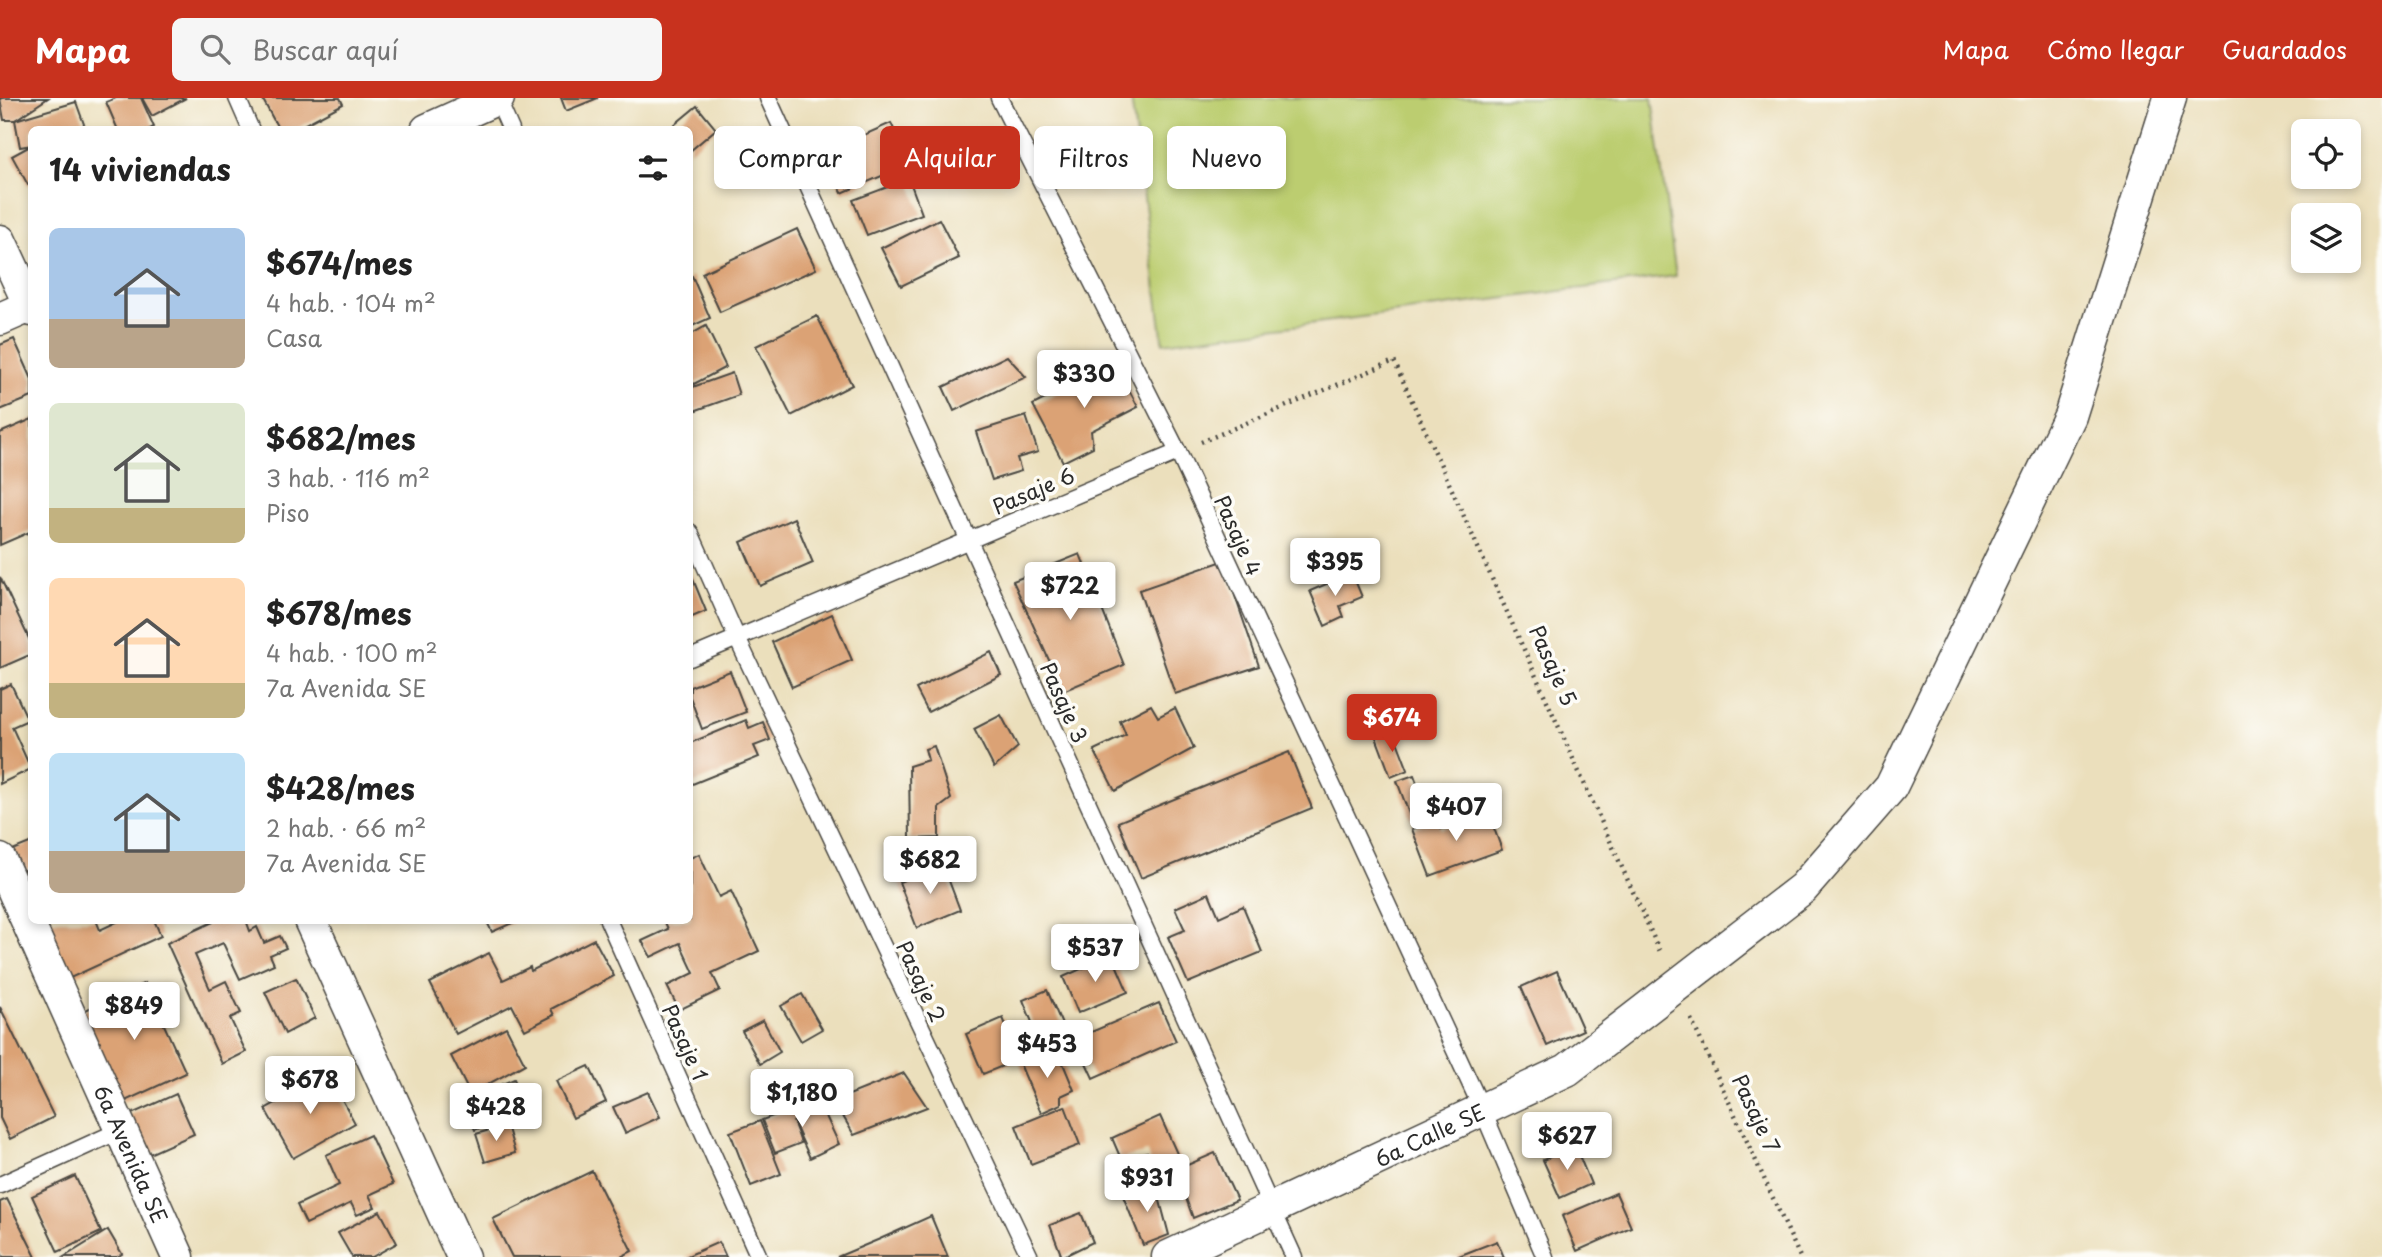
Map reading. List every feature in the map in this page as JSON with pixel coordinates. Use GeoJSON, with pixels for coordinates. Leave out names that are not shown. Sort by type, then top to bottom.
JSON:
{"type":"FeatureCollection","features":[{"type":"Feature","properties":{"kind":"street"},"geometry":{"type":"LineString","coordinates":[[436,126],[497,98]]}},
{"type":"Feature","properties":{"kind":"street","name":"6a Calle SE"},"geometry":{"type":"LineString","coordinates":[[1168,1257],[1567,1070],[1803,888],[1891,787],[2070,416],[2170,98]]}},
{"type":"Feature","properties":{"kind":"street"},"geometry":{"type":"LineString","coordinates":[[0,241],[28,301]]}},
{"type":"Feature","properties":{"kind":"street"},"geometry":{"type":"LineString","coordinates":[[0,319],[28,308]]}},
{"type":"Feature","properties":{"kind":"street","name":"6a Avenida SE"},"geometry":{"type":"LineString","coordinates":[[0,860],[9,902],[121,1130],[178,1257]]}},
{"type":"Feature","properties":{"kind":"street"},"geometry":{"type":"LineString","coordinates":[[312,924],[463,1257]]}},
{"type":"Feature","properties":{"kind":"lane"},"geometry":{"type":"LineString","coordinates":[[237,98],[249,126]]}},
{"type":"Feature","properties":{"kind":"lane"},"geometry":{"type":"LineString","coordinates":[[497,98],[508,126]]}},
{"type":"Feature","properties":{"kind":"lane","name":"Pasaje 3"},"geometry":{"type":"LineString","coordinates":[[768,98],[1272,1208]]}},
{"type":"Feature","properties":{"kind":"lane","name":"Pasaje 4"},"geometry":{"type":"LineString","coordinates":[[999,98],[1178,452],[1482,1110]]}},
{"type":"Feature","properties":{"kind":"lane","name":"Pasaje 6"},"geometry":{"type":"LineString","coordinates":[[693,658],[1178,452]]}},
{"type":"Feature","properties":{"kind":"lane","name":"Pasaje 2"},"geometry":{"type":"LineString","coordinates":[[693,539],[737,638],[1030,1257]]}},
{"type":"Feature","properties":{"kind":"lane","name":"Pasaje 1"},"geometry":{"type":"LineString","coordinates":[[610,924],[760,1257]]}},
{"type":"Feature","properties":{"kind":"lane"},"geometry":{"type":"LineString","coordinates":[[1482,1110],[1545,1257]]}},
{"type":"Feature","properties":{"kind":"lane"},"geometry":{"type":"LineString","coordinates":[[0,1185],[121,1130]]}},
{"type":"Feature","properties":{"kind":"lane"},"geometry":{"type":"LineString","coordinates":[[1272,1208],[1294,1257]]}},
{"type":"Feature","properties":{"kind":"path","name":"Pasaje 5"},"geometry":{"type":"LineString","coordinates":[[1178,452],[1394,361],[1675,986]]}},
{"type":"Feature","properties":{"kind":"path","name":"Pasaje 7"},"geometry":{"type":"LineString","coordinates":[[1675,986],[1800,1257]]}},
{"type":"Feature","properties":{"kind":"green space"},"geometry":{"type":"Polygon","coordinates":[[[1131,98],[1652,98],[1676,276],[1163,343],[1143,189],[1153,189],[1153,126],[1135,126],[1131,98]]]}},
{"type":"Feature","properties":{"kind":"building"},"geometry":{"type":"Polygon","coordinates":[[[0,98],[48,98],[15,120],[4,120],[0,98]]]}},
{"type":"Feature","properties":{"kind":"building"},"geometry":{"type":"Polygon","coordinates":[[[116,98],[141,98],[154,126],[116,126],[106,102],[116,98]]]}},
{"type":"Feature","properties":{"kind":"building"},"geometry":{"type":"Polygon","coordinates":[[[142,98],[186,98],[152,116],[142,98]]]}},
{"type":"Feature","properties":{"kind":"building"},"geometry":{"type":"Polygon","coordinates":[[[262,98],[340,98],[343,104],[302,126],[277,126],[262,98]]]}},
{"type":"Feature","properties":{"kind":"building"},"geometry":{"type":"Polygon","coordinates":[[[561,98],[598,98],[566,111],[561,98]]]}},
{"type":"Feature","properties":{"kind":"building"},"geometry":{"type":"Polygon","coordinates":[[[76,102],[85,126],[28,126],[28,146],[20,147],[15,120],[76,102]]]}},
{"type":"Feature","properties":{"kind":"building"},"geometry":{"type":"Polygon","coordinates":[[[697,106],[714,127],[714,131],[693,148],[693,126],[673,126],[697,106]]]}},
{"type":"Feature","properties":{"kind":"building"},"geometry":{"type":"Polygon","coordinates":[[[880,128],[880,177],[866,183],[866,134],[880,128]]]}},
{"type":"Feature","properties":{"kind":"building"},"geometry":{"type":"Polygon","coordinates":[[[28,147],[28,185],[12,156],[28,147]]]}},
{"type":"Feature","properties":{"kind":"building"},"geometry":{"type":"Polygon","coordinates":[[[882,189],[913,189],[922,214],[867,235],[853,200],[882,189]]]}},
{"type":"Feature","properties":{"kind":"building"},"geometry":{"type":"Polygon","coordinates":[[[939,219],[959,258],[901,286],[881,248],[939,219]]]}},
{"type":"Feature","properties":{"kind":"building"},"geometry":{"type":"Polygon","coordinates":[[[797,229],[816,269],[720,312],[702,273],[797,229]]]}},
{"type":"Feature","properties":{"kind":"building"},"geometry":{"type":"Polygon","coordinates":[[[693,278],[710,318],[693,326],[693,278]]]}},
{"type":"Feature","properties":{"kind":"building"},"geometry":{"type":"Polygon","coordinates":[[[817,316],[852,385],[791,416],[756,346],[817,316]]]}},
{"type":"Feature","properties":{"kind":"building"},"geometry":{"type":"Polygon","coordinates":[[[706,326],[726,367],[693,384],[693,333],[706,326]]]}},
{"type":"Feature","properties":{"kind":"building"},"geometry":{"type":"Polygon","coordinates":[[[14,339],[28,370],[28,399],[0,410],[0,345],[14,339]]]}},
{"type":"Feature","properties":{"kind":"building"},"geometry":{"type":"Polygon","coordinates":[[[1007,356],[1026,377],[954,411],[943,387],[1007,356]]]}},
{"type":"Feature","properties":{"kind":"building"},"geometry":{"type":"Polygon","coordinates":[[[1115,363],[1138,407],[1091,431],[1093,447],[1063,462],[1033,405],[1115,363]]]}},
{"type":"Feature","properties":{"kind":"building"},"geometry":{"type":"Polygon","coordinates":[[[732,373],[739,395],[693,411],[693,387],[732,373]]]}},
{"type":"Feature","properties":{"kind":"building"},"geometry":{"type":"Polygon","coordinates":[[[1026,416],[1038,452],[1017,458],[1021,471],[992,480],[976,432],[1026,416]]]}},
{"type":"Feature","properties":{"kind":"building"},"geometry":{"type":"Polygon","coordinates":[[[28,421],[28,533],[0,545],[0,433],[28,421]]]}},
{"type":"Feature","properties":{"kind":"building"},"geometry":{"type":"Polygon","coordinates":[[[794,518],[813,563],[760,586],[741,542],[794,518]]]}},
{"type":"Feature","properties":{"kind":"building"},"geometry":{"type":"Polygon","coordinates":[[[1080,554],[1124,665],[1063,691],[1013,581],[1080,554]]]}},
{"type":"Feature","properties":{"kind":"building"},"geometry":{"type":"Polygon","coordinates":[[[1223,561],[1259,666],[1175,694],[1139,590],[1223,561]]]}},
{"type":"Feature","properties":{"kind":"building"},"geometry":{"type":"Polygon","coordinates":[[[1352,573],[1362,597],[1340,606],[1344,617],[1325,626],[1310,591],[1352,573]]]}},
{"type":"Feature","properties":{"kind":"building"},"geometry":{"type":"Polygon","coordinates":[[[0,577],[28,636],[28,656],[0,668],[0,577]]]}},
{"type":"Feature","properties":{"kind":"building"},"geometry":{"type":"Polygon","coordinates":[[[693,579],[706,611],[693,617],[693,579]]]}},
{"type":"Feature","properties":{"kind":"building"},"geometry":{"type":"Polygon","coordinates":[[[832,614],[852,660],[792,687],[772,642],[832,614]]]}},
{"type":"Feature","properties":{"kind":"building"},"geometry":{"type":"Polygon","coordinates":[[[991,652],[1001,675],[928,712],[916,689],[991,652]]]}},
{"type":"Feature","properties":{"kind":"building"},"geometry":{"type":"Polygon","coordinates":[[[730,671],[746,712],[702,729],[693,705],[693,686],[730,671]]]}},
{"type":"Feature","properties":{"kind":"building"},"geometry":{"type":"Polygon","coordinates":[[[11,684],[28,720],[12,727],[28,762],[28,770],[0,784],[0,689],[11,684]]]}},
{"type":"Feature","properties":{"kind":"building"},"geometry":{"type":"Polygon","coordinates":[[[1151,705],[1158,717],[1175,708],[1194,748],[1115,791],[1094,750],[1126,735],[1120,721],[1151,705]]]}},
{"type":"Feature","properties":{"kind":"building"},"geometry":{"type":"Polygon","coordinates":[[[1001,715],[1018,747],[994,768],[974,729],[1001,715]]]}},
{"type":"Feature","properties":{"kind":"building"},"geometry":{"type":"Polygon","coordinates":[[[746,720],[749,728],[763,722],[770,740],[754,746],[759,757],[693,784],[693,742],[746,720]]]}},
{"type":"Feature","properties":{"kind":"building"},"geometry":{"type":"Polygon","coordinates":[[[1393,731],[1408,770],[1391,777],[1376,737],[1393,731]]]}},
{"type":"Feature","properties":{"kind":"building"},"geometry":{"type":"Polygon","coordinates":[[[934,746],[951,799],[939,808],[939,838],[910,839],[909,766],[928,760],[925,749],[934,746]]]}},
{"type":"Feature","properties":{"kind":"building"},"geometry":{"type":"Polygon","coordinates":[[[1289,752],[1312,808],[1141,878],[1118,822],[1289,752]]]}},
{"type":"Feature","properties":{"kind":"building"},"geometry":{"type":"Polygon","coordinates":[[[1414,775],[1428,813],[1411,819],[1397,781],[1414,775]]]}},
{"type":"Feature","properties":{"kind":"building"},"geometry":{"type":"Polygon","coordinates":[[[1488,812],[1502,850],[1430,876],[1412,829],[1437,820],[1441,829],[1488,812]]]}},
{"type":"Feature","properties":{"kind":"building"},"geometry":{"type":"Polygon","coordinates":[[[28,844],[28,869],[14,874],[5,853],[28,844]]]}},
{"type":"Feature","properties":{"kind":"building"},"geometry":{"type":"Polygon","coordinates":[[[699,854],[719,897],[731,891],[759,951],[712,973],[720,990],[679,1010],[667,986],[694,973],[680,943],[651,957],[642,941],[668,929],[666,924],[693,924],[693,857],[699,854]]]}},
{"type":"Feature","properties":{"kind":"building"},"geometry":{"type":"Polygon","coordinates":[[[943,865],[960,910],[917,928],[899,882],[943,865]]]}},
{"type":"Feature","properties":{"kind":"building"},"geometry":{"type":"Polygon","coordinates":[[[1209,893],[1219,917],[1243,906],[1262,952],[1188,983],[1168,937],[1185,930],[1175,908],[1209,893]]]}},
{"type":"Feature","properties":{"kind":"building"},"geometry":{"type":"Polygon","coordinates":[[[42,924],[98,924],[100,930],[113,924],[156,924],[161,936],[68,979],[42,924]]]}},
{"type":"Feature","properties":{"kind":"building"},"geometry":{"type":"Polygon","coordinates":[[[209,924],[247,924],[250,931],[257,927],[264,943],[280,936],[286,948],[270,955],[274,964],[240,979],[223,943],[195,955],[210,989],[226,981],[241,1013],[230,1018],[246,1052],[222,1064],[167,943],[209,924]]]}},
{"type":"Feature","properties":{"kind":"building"},"geometry":{"type":"Polygon","coordinates":[[[488,924],[510,924],[492,932],[488,924]]]}},
{"type":"Feature","properties":{"kind":"building"},"geometry":{"type":"Polygon","coordinates":[[[594,939],[614,976],[551,1009],[554,1015],[525,1030],[512,1005],[456,1034],[430,983],[489,953],[503,980],[530,967],[531,971],[594,939]]]}},
{"type":"Feature","properties":{"kind":"building"},"geometry":{"type":"Polygon","coordinates":[[[1112,955],[1128,992],[1078,1013],[1063,977],[1112,955]]]}},
{"type":"Feature","properties":{"kind":"building"},"geometry":{"type":"Polygon","coordinates":[[[1557,971],[1583,1030],[1547,1046],[1521,987],[1557,971]]]}},
{"type":"Feature","properties":{"kind":"building"},"geometry":{"type":"Polygon","coordinates":[[[296,978],[315,1018],[285,1034],[265,992],[296,978]]]}},
{"type":"Feature","properties":{"kind":"building"},"geometry":{"type":"Polygon","coordinates":[[[145,983],[186,1073],[123,1102],[81,1012],[145,983]]]}},
{"type":"Feature","properties":{"kind":"building"},"geometry":{"type":"Polygon","coordinates":[[[1047,990],[1063,1027],[1038,1037],[1023,1000],[1047,990]]]}},
{"type":"Feature","properties":{"kind":"building"},"geometry":{"type":"Polygon","coordinates":[[[802,994],[822,1029],[801,1041],[781,1006],[802,994]]]}},
{"type":"Feature","properties":{"kind":"building"},"geometry":{"type":"Polygon","coordinates":[[[1159,1003],[1176,1041],[1093,1078],[1075,1039],[1159,1003]]]}},
{"type":"Feature","properties":{"kind":"building"},"geometry":{"type":"Polygon","coordinates":[[[0,1007],[54,1117],[10,1139],[0,1118],[0,1007]]]}},
{"type":"Feature","properties":{"kind":"building"},"geometry":{"type":"Polygon","coordinates":[[[1003,1018],[1020,1059],[983,1074],[966,1034],[1003,1018]]]}},
{"type":"Feature","properties":{"kind":"building"},"geometry":{"type":"Polygon","coordinates":[[[763,1020],[780,1052],[760,1064],[742,1031],[763,1020]]]}},
{"type":"Feature","properties":{"kind":"building"},"geometry":{"type":"Polygon","coordinates":[[[506,1027],[525,1064],[470,1094],[451,1056],[506,1027]]]}},
{"type":"Feature","properties":{"kind":"building"},"geometry":{"type":"Polygon","coordinates":[[[1057,1049],[1074,1090],[1061,1096],[1061,1104],[1041,1113],[1020,1064],[1057,1049]]]}},
{"type":"Feature","properties":{"kind":"building"},"geometry":{"type":"Polygon","coordinates":[[[589,1066],[606,1102],[573,1118],[556,1081],[589,1066]]]}},
{"type":"Feature","properties":{"kind":"building"},"geometry":{"type":"Polygon","coordinates":[[[904,1073],[927,1107],[854,1135],[834,1101],[904,1073]]]}},
{"type":"Feature","properties":{"kind":"building"},"geometry":{"type":"Polygon","coordinates":[[[328,1074],[355,1123],[293,1158],[265,1109],[328,1074]]]}},
{"type":"Feature","properties":{"kind":"building"},"geometry":{"type":"Polygon","coordinates":[[[514,1079],[526,1108],[475,1130],[463,1101],[514,1079]]]}},
{"type":"Feature","properties":{"kind":"building"},"geometry":{"type":"Polygon","coordinates":[[[648,1092],[660,1117],[625,1133],[613,1107],[648,1092]]]}},
{"type":"Feature","properties":{"kind":"building"},"geometry":{"type":"Polygon","coordinates":[[[176,1094],[194,1134],[145,1156],[127,1116],[176,1094]]]}},
{"type":"Feature","properties":{"kind":"building"},"geometry":{"type":"Polygon","coordinates":[[[818,1099],[839,1144],[810,1158],[793,1121],[801,1143],[775,1153],[762,1120],[818,1099]]]}},
{"type":"Feature","properties":{"kind":"building"},"geometry":{"type":"Polygon","coordinates":[[[1065,1106],[1080,1145],[1031,1164],[1016,1126],[1065,1106]]]}},
{"type":"Feature","properties":{"kind":"building"},"geometry":{"type":"Polygon","coordinates":[[[1160,1116],[1183,1167],[1215,1153],[1237,1200],[1193,1218],[1178,1176],[1155,1182],[1147,1152],[1121,1159],[1112,1138],[1160,1116]]]}},
{"type":"Feature","properties":{"kind":"building"},"geometry":{"type":"Polygon","coordinates":[[[760,1121],[781,1174],[751,1186],[730,1132],[760,1121]]]}},
{"type":"Feature","properties":{"kind":"building"},"geometry":{"type":"Polygon","coordinates":[[[507,1125],[515,1153],[485,1162],[476,1134],[507,1125]]]}},
{"type":"Feature","properties":{"kind":"building"},"geometry":{"type":"Polygon","coordinates":[[[370,1135],[393,1184],[369,1195],[375,1207],[357,1215],[351,1203],[306,1224],[297,1205],[339,1185],[326,1155],[370,1135]]]}},
{"type":"Feature","properties":{"kind":"building"},"geometry":{"type":"Polygon","coordinates":[[[1575,1146],[1591,1184],[1560,1198],[1543,1160],[1575,1146]]]}},
{"type":"Feature","properties":{"kind":"building"},"geometry":{"type":"Polygon","coordinates":[[[592,1171],[632,1251],[621,1257],[512,1257],[493,1219],[592,1171]]]}},
{"type":"Feature","properties":{"kind":"building"},"geometry":{"type":"Polygon","coordinates":[[[75,1176],[101,1232],[58,1252],[32,1196],[75,1176]]]}},
{"type":"Feature","properties":{"kind":"building"},"geometry":{"type":"Polygon","coordinates":[[[1155,1182],[1169,1235],[1143,1245],[1123,1196],[1155,1182]]]}},
{"type":"Feature","properties":{"kind":"building"},"geometry":{"type":"Polygon","coordinates":[[[1616,1193],[1631,1227],[1577,1251],[1562,1216],[1616,1193]]]}},
{"type":"Feature","properties":{"kind":"building"},"geometry":{"type":"Polygon","coordinates":[[[7,1199],[36,1257],[3,1257],[0,1251],[0,1202],[7,1199]]]}},
{"type":"Feature","properties":{"kind":"building"},"geometry":{"type":"Polygon","coordinates":[[[380,1211],[397,1243],[372,1257],[352,1257],[338,1233],[380,1211]]]}},
{"type":"Feature","properties":{"kind":"building"},"geometry":{"type":"Polygon","coordinates":[[[1081,1213],[1093,1242],[1062,1257],[1050,1225],[1081,1213]]]}},
{"type":"Feature","properties":{"kind":"building"},"geometry":{"type":"Polygon","coordinates":[[[931,1216],[948,1257],[837,1257],[880,1239],[931,1216]]]}},
{"type":"Feature","properties":{"kind":"building"},"geometry":{"type":"Polygon","coordinates":[[[108,1230],[122,1254],[117,1257],[64,1257],[108,1230]]]}},
{"type":"Feature","properties":{"kind":"building"},"geometry":{"type":"Polygon","coordinates":[[[1497,1241],[1504,1257],[1456,1257],[1497,1241]]]}},
{"type":"Feature","properties":{"kind":"building"},"geometry":{"type":"Polygon","coordinates":[[[719,1242],[726,1257],[685,1257],[719,1242]]]}}]}
